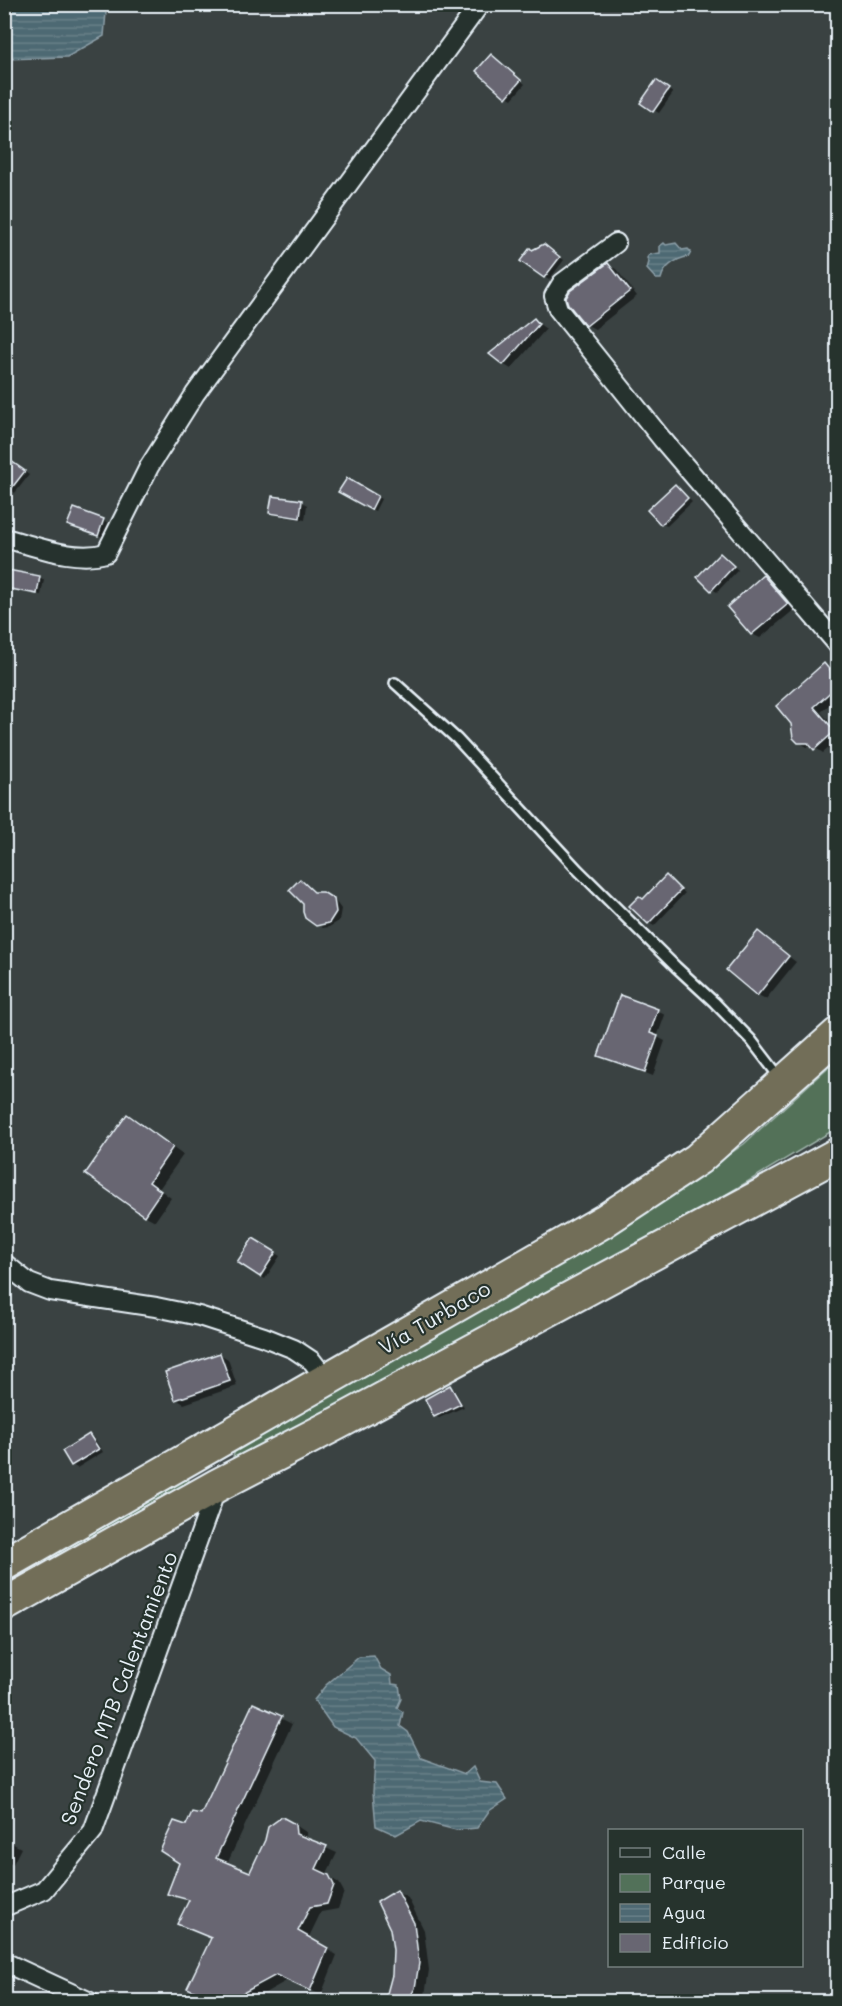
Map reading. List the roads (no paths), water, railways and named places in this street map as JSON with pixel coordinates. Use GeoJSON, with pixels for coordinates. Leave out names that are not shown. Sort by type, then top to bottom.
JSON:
{"type":"FeatureCollection","features":[{"type":"Feature","properties":{"kind":"highway","name":"Vía Turbaco"},"geometry":{"type":"LineString","coordinates":[[4,1564],[604,1221],[647,1194],[698,1159],[837,1034]]}},
{"type":"Feature","properties":{"kind":"highway"},"geometry":{"type":"LineString","coordinates":[[4,1605],[218,1485],[338,1423],[824,1161],[837,1141]]}},
{"type":"Feature","properties":{"kind":"street"},"geometry":{"type":"LineString","coordinates":[[4,538],[71,555],[95,556],[106,553],[149,467],[195,394],[480,4]]}},
{"type":"Feature","properties":{"kind":"street"},"geometry":{"type":"LineString","coordinates":[[616,243],[562,283],[554,296],[558,309],[662,439],[837,645]]}},
{"type":"Feature","properties":{"kind":"street"},"geometry":{"type":"LineString","coordinates":[[4,1263],[29,1283],[50,1291],[177,1311],[264,1337],[294,1349],[312,1361],[326,1379]]}},
{"type":"Feature","properties":{"kind":"street","name":"Sendero MTB Calentamiento"},"geometry":{"type":"LineString","coordinates":[[4,1907],[44,1890],[93,1831],[218,1485]]}},
{"type":"Feature","properties":{"kind":"street"},"geometry":{"type":"LineString","coordinates":[[4,1962],[90,2001]]}},
{"type":"Feature","properties":{"kind":"lane"},"geometry":{"type":"LineString","coordinates":[[395,683],[457,739],[578,870],[722,1010],[751,1040],[784,1083]]}},
{"type":"Feature","properties":{"kind":"water"},"geometry":{"type":"Polygon","coordinates":[[[5,4],[100,5],[106,12],[104,36],[67,57],[6,59],[4,55],[5,4]]]}},
{"type":"Feature","properties":{"kind":"water"},"geometry":{"type":"Polygon","coordinates":[[[664,243],[666,245],[676,243],[682,250],[688,249],[691,252],[689,256],[668,267],[661,279],[656,279],[647,269],[649,262],[647,258],[649,255],[660,253],[660,246],[664,243]]]}},
{"type":"Feature","properties":{"kind":"water"},"geometry":{"type":"Polygon","coordinates":[[[374,1656],[381,1669],[391,1675],[392,1684],[399,1685],[401,1699],[397,1708],[403,1712],[400,1726],[408,1732],[421,1758],[465,1774],[473,1767],[480,1782],[497,1784],[507,1799],[489,1811],[477,1828],[456,1830],[421,1821],[396,1835],[376,1826],[373,1792],[375,1761],[356,1738],[333,1727],[314,1700],[326,1685],[359,1657],[374,1656]]]}}]}
